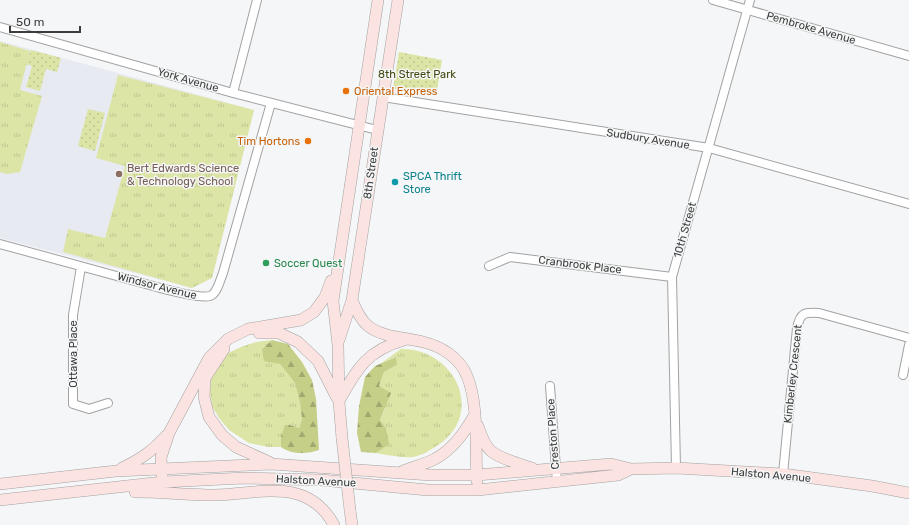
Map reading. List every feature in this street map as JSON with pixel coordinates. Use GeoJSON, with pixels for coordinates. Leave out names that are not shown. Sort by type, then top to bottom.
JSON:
{"type":"FeatureCollection","features":[{"type":"Feature","properties":{"kind":"main road","name":"8th Street"},"geometry":{"type":"LineString","coordinates":[[352,525],[342,438],[339,402],[338,345],[333,300],[378,0]]}},
{"type":"Feature","properties":{"kind":"main road","name":"8th Street"},"geometry":{"type":"LineString","coordinates":[[338,345],[352,300],[398,0]]}},
{"type":"Feature","properties":{"kind":"main road"},"geometry":{"type":"LineString","coordinates":[[163,482],[161,457],[169,433],[209,358],[228,339],[248,330],[301,320],[314,312],[325,297],[339,260]]}},
{"type":"Feature","properties":{"kind":"main road"},"geometry":{"type":"LineString","coordinates":[[352,300],[356,311],[368,325],[377,331],[388,336],[423,342],[442,349],[457,360],[467,375],[473,393],[478,490]]}},
{"type":"Feature","properties":{"kind":"main road"},"geometry":{"type":"LineString","coordinates":[[271,464],[236,447],[222,435],[209,417],[204,397],[205,378],[223,349],[241,338],[258,333],[279,333],[298,342],[318,361],[339,402]]}},
{"type":"Feature","properties":{"kind":"main road"},"geometry":{"type":"LineString","coordinates":[[339,402],[358,370],[368,358],[380,349],[406,340]]}},
{"type":"Feature","properties":{"kind":"main road"},"geometry":{"type":"LineString","coordinates":[[474,416],[482,438],[491,451],[504,458],[536,470]]}},
{"type":"Feature","properties":{"kind":"main road"},"geometry":{"type":"LineString","coordinates":[[400,472],[435,458],[450,448],[463,434],[474,416]]}},
{"type":"Feature","properties":{"kind":"main road"},"geometry":{"type":"LineString","coordinates":[[116,471],[151,452],[169,433]]}},
{"type":"Feature","properties":{"kind":"main road","name":"Halston Avenue"},"geometry":{"type":"LineString","coordinates":[[0,484],[116,471],[271,464],[430,474],[477,474],[611,464],[631,469],[676,468],[783,474],[865,485],[909,493]]}},
{"type":"Feature","properties":{"kind":"main road","name":"Halston Avenue"},"geometry":{"type":"LineString","coordinates":[[0,500],[163,482],[244,478],[321,480],[428,490],[478,490],[618,475],[631,469]]}},
{"type":"Feature","properties":{"kind":"main road"},"geometry":{"type":"LineString","coordinates":[[78,491],[163,492],[210,495],[249,491],[291,491],[310,499],[324,510],[334,525]]}},
{"type":"Feature","properties":{"kind":"street"},"geometry":{"type":"LineString","coordinates":[[233,93],[257,0]]}},
{"type":"Feature","properties":{"kind":"street","name":"Pembroke Avenue"},"geometry":{"type":"LineString","coordinates":[[713,0],[909,56]]}},
{"type":"Feature","properties":{"kind":"street","name":"10th Street"},"geometry":{"type":"LineString","coordinates":[[676,468],[672,277],[750,0]]}},
{"type":"Feature","properties":{"kind":"street","name":"York Avenue"},"geometry":{"type":"LineString","coordinates":[[0,27],[233,93],[377,130]]}},
{"type":"Feature","properties":{"kind":"street","name":"Sudbury Avenue"},"geometry":{"type":"LineString","coordinates":[[383,97],[708,148],[909,204]]}},
{"type":"Feature","properties":{"kind":"street","name":"Windsor Avenue"},"geometry":{"type":"LineString","coordinates":[[0,244],[173,291],[204,297],[211,296],[215,293],[223,273],[271,103]]}},
{"type":"Feature","properties":{"kind":"street","name":"Cranbrook Place"},"geometry":{"type":"LineString","coordinates":[[489,266],[510,257],[672,277]]}},
{"type":"Feature","properties":{"kind":"street","name":"Ottawa Place"},"geometry":{"type":"LineString","coordinates":[[81,267],[73,315],[73,404],[89,409],[108,403]]}},
{"type":"Feature","properties":{"kind":"street","name":"Kimberley Crescent"},"geometry":{"type":"LineString","coordinates":[[783,474],[797,328],[798,320],[802,314],[809,312],[818,313],[909,338]]}},
{"type":"Feature","properties":{"kind":"street"},"geometry":{"type":"LineString","coordinates":[[903,375],[909,345]]}},
{"type":"Feature","properties":{"kind":"street","name":"Creston Place"},"geometry":{"type":"LineString","coordinates":[[550,386],[557,482]]}},
{"type":"Feature","properties":{"kind":"shaded area","name":"Bert Edwards Science & Technology School"},"geometry":{"type":"Polygon","coordinates":[[[0,41],[254,110],[212,278],[192,288],[0,238],[0,41]]]}},
{"type":"Feature","properties":{"kind":"green space"},"geometry":{"type":"Polygon","coordinates":[[[0,42],[30,51],[20,90],[42,96],[20,172],[7,174],[0,172],[0,42]]]}},
{"type":"Feature","properties":{"kind":"green space"},"geometry":{"type":"Polygon","coordinates":[[[31,50],[61,58],[57,72],[46,69],[40,91],[26,87],[32,66],[26,64],[31,50]]]}},
{"type":"Feature","properties":{"kind":"green space","name":"8th Street Park"},"geometry":{"type":"Polygon","coordinates":[[[399,52],[442,60],[436,96],[393,89],[399,52]]]}},
{"type":"Feature","properties":{"kind":"green space"},"geometry":{"type":"Polygon","coordinates":[[[118,75],[254,110],[212,278],[192,288],[63,252],[68,229],[105,238],[125,166],[96,158],[118,75]]]}},
{"type":"Feature","properties":{"kind":"green space"},"geometry":{"type":"Polygon","coordinates":[[[88,109],[105,113],[95,151],[78,146],[88,109]]]}},
{"type":"Feature","properties":{"kind":"green space"},"geometry":{"type":"Polygon","coordinates":[[[272,340],[262,349],[280,364],[295,383],[302,419],[299,428],[290,425],[281,437],[281,447],[268,447],[249,443],[229,430],[219,418],[212,406],[210,392],[211,379],[228,353],[256,342],[272,340]]]}},
{"type":"Feature","properties":{"kind":"green space"},"geometry":{"type":"Polygon","coordinates":[[[272,340],[288,344],[302,362],[312,380],[316,399],[319,450],[295,453],[281,447],[281,437],[285,425],[299,428],[302,419],[295,383],[280,364],[264,361],[262,349],[272,340]]]}},
{"type":"Feature","properties":{"kind":"green space"},"geometry":{"type":"Polygon","coordinates":[[[401,349],[420,352],[437,360],[450,371],[458,386],[462,402],[459,418],[451,434],[433,449],[413,457],[399,457],[376,453],[388,444],[386,428],[380,420],[385,409],[379,386],[384,372],[397,365],[395,357],[380,364],[401,349]]]}},
{"type":"Feature","properties":{"kind":"green space"},"geometry":{"type":"Polygon","coordinates":[[[396,357],[397,365],[384,372],[379,386],[391,393],[380,420],[386,428],[389,444],[376,453],[361,452],[357,433],[359,406],[365,377],[375,366],[396,357]]]}},
{"type":"Feature","properties":{"kind":"place","name":"Oriental Express"},"geometry":{"type":"Point","coordinates":[346,91]}},
{"type":"Feature","properties":{"kind":"place","name":"Tim Hortons"},"geometry":{"type":"Point","coordinates":[308,141]}},
{"type":"Feature","properties":{"kind":"place","name":"Bert Edwards Science & Technology School"},"geometry":{"type":"Point","coordinates":[119,174]}},
{"type":"Feature","properties":{"kind":"place","name":"SPCA Thrift Store"},"geometry":{"type":"Point","coordinates":[395,182]}},
{"type":"Feature","properties":{"kind":"place","name":"Soccer Quest"},"geometry":{"type":"Point","coordinates":[266,263]}}]}
